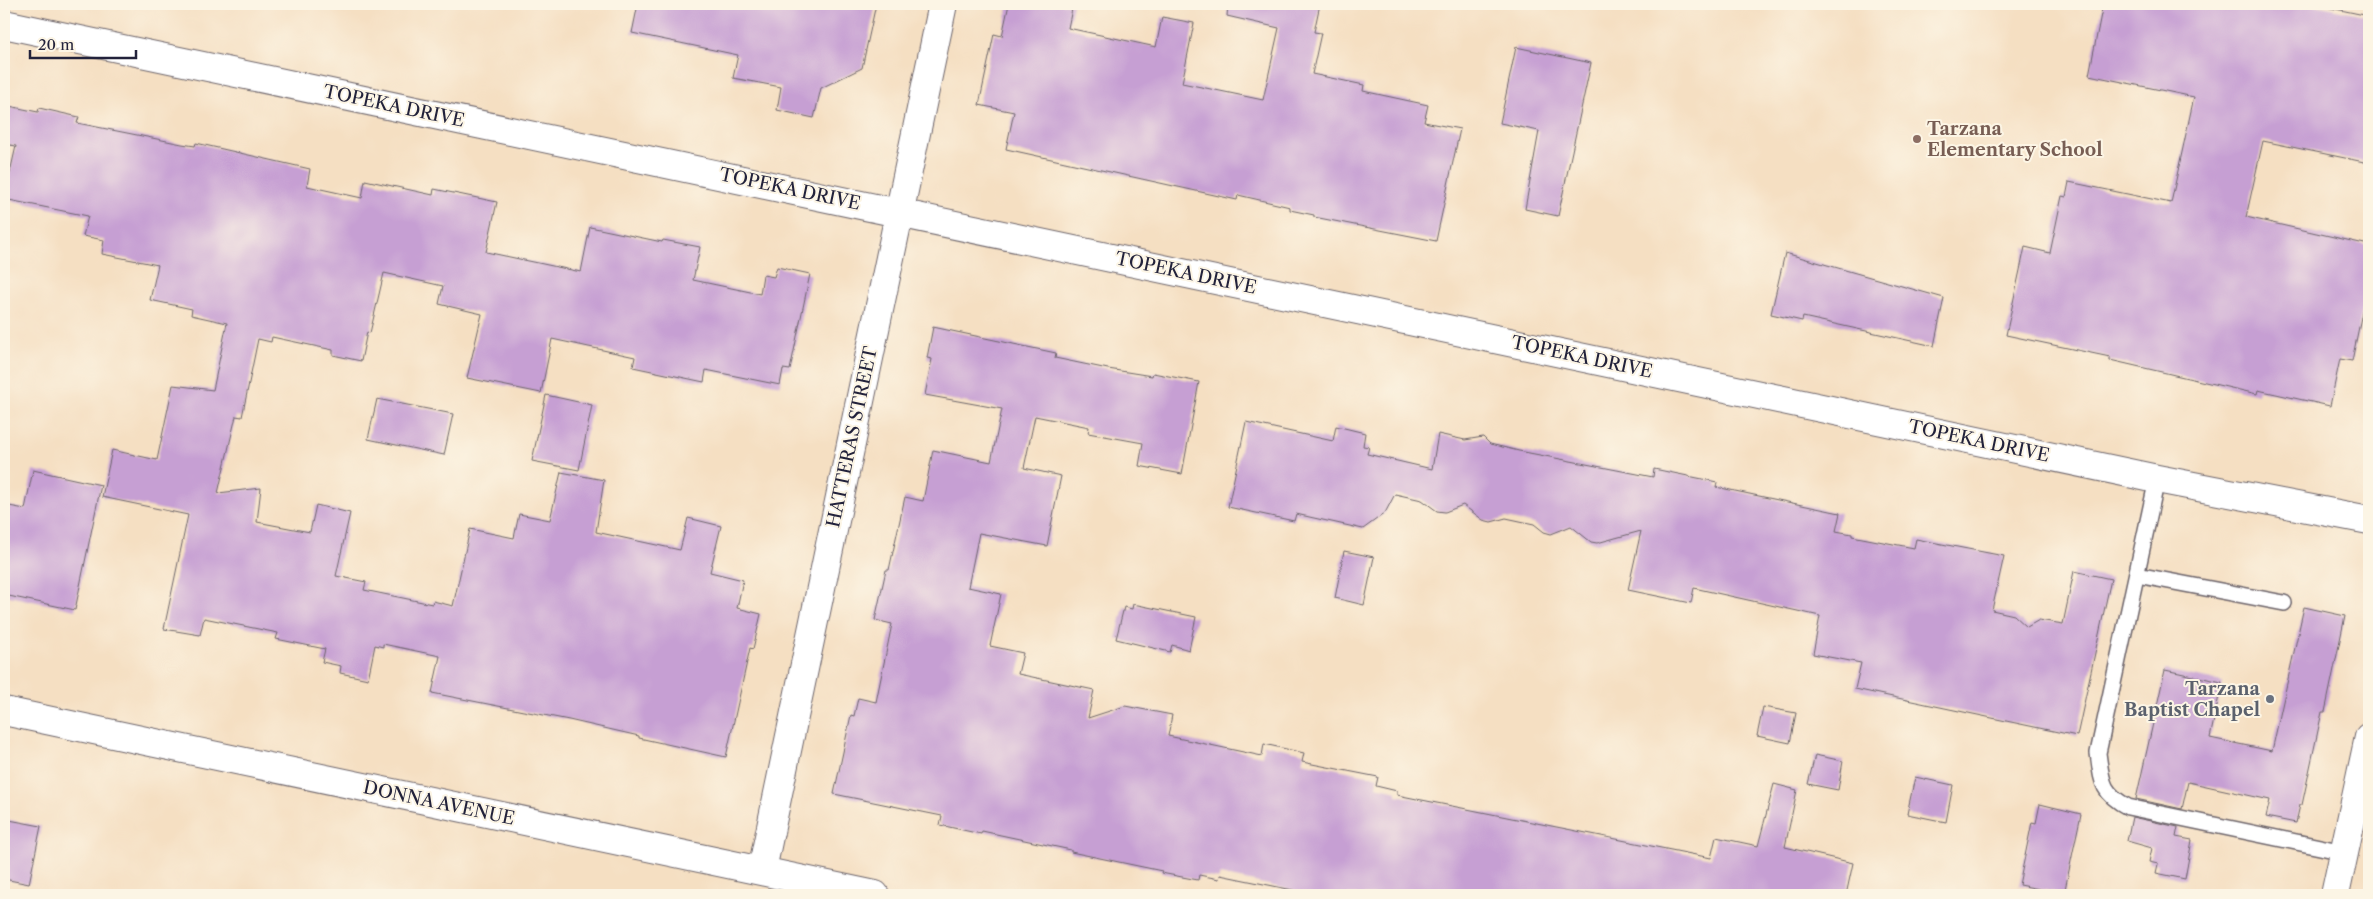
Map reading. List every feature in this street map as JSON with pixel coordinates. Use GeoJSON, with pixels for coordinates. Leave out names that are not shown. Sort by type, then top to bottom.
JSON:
{"type":"FeatureCollection","features":[{"type":"Feature","properties":{"kind":"street","name":"HATTERAS STREET"},"geometry":{"type":"LineString","coordinates":[[762,870],[943,4]]}},
{"type":"Feature","properties":{"kind":"street","name":"TOPEKA DRIVE"},"geometry":{"type":"LineString","coordinates":[[4,24],[2157,479],[2369,520]]}},
{"type":"Feature","properties":{"kind":"street","name":"DONNA AVENUE"},"geometry":{"type":"LineString","coordinates":[[4,711],[875,895]]}},
{"type":"Feature","properties":{"kind":"street"},"geometry":{"type":"LineString","coordinates":[[2335,895],[2369,737]]}},
{"type":"Feature","properties":{"kind":"lane"},"geometry":{"type":"LineString","coordinates":[[2157,479],[2098,754],[2101,780],[2111,798],[2128,807],[2344,852]]}},
{"type":"Feature","properties":{"kind":"lane"},"geometry":{"type":"LineString","coordinates":[[2137,574],[2284,603]]}},
{"type":"Feature","properties":{"kind":"building"},"geometry":{"type":"Polygon","coordinates":[[[638,4],[876,4],[862,68],[821,88],[814,118],[777,110],[781,87],[733,78],[738,55],[632,33],[638,4]]]}},
{"type":"Feature","properties":{"kind":"building"},"geometry":{"type":"Polygon","coordinates":[[[1009,4],[1073,4],[1068,28],[1156,47],[1162,17],[1194,23],[1182,83],[1263,100],[1279,28],[1227,16],[1228,4],[1320,4],[1314,32],[1321,33],[1312,74],[1364,85],[1363,91],[1428,105],[1424,122],[1460,129],[1436,241],[1314,217],[1314,215],[1290,210],[1290,207],[1238,195],[1237,200],[1006,149],[1014,112],[979,105],[994,34],[1002,36],[1009,4]]]}},
{"type":"Feature","properties":{"kind":"building"},"geometry":{"type":"Polygon","coordinates":[[[2103,4],[2312,4],[2369,16],[2369,163],[2263,141],[2246,217],[2369,245],[2369,278],[2352,361],[2340,359],[2330,406],[2258,390],[2257,394],[2110,360],[2110,357],[2006,335],[2025,247],[2050,253],[2062,196],[2066,197],[2069,182],[2171,203],[2194,97],[2089,75],[2103,4]]]}},
{"type":"Feature","properties":{"kind":"building"},"geometry":{"type":"Polygon","coordinates":[[[1516,47],[1591,63],[1558,216],[1525,209],[1539,131],[1500,123],[1516,47]]]}},
{"type":"Feature","properties":{"kind":"building"},"geometry":{"type":"Polygon","coordinates":[[[4,105],[38,112],[39,108],[79,117],[77,123],[182,144],[195,146],[196,143],[310,169],[307,186],[362,198],[365,180],[433,195],[434,189],[497,202],[486,252],[581,272],[590,227],[662,242],[663,240],[700,247],[693,280],[760,294],[763,275],[774,277],[777,267],[810,274],[790,370],[783,369],[780,385],[706,370],[704,382],[633,367],[635,357],[552,339],[541,393],[467,378],[482,314],[439,304],[443,286],[384,273],[370,333],[367,332],[361,361],[333,355],[333,350],[272,337],[271,342],[258,339],[242,417],[236,416],[218,493],[261,488],[257,522],[310,532],[316,505],[350,513],[336,576],[366,582],[364,590],[432,604],[433,601],[453,606],[470,529],[514,538],[519,514],[550,520],[561,472],[604,480],[596,532],[680,550],[688,518],[721,526],[710,572],[743,580],[737,608],[761,614],[753,649],[750,648],[726,757],[569,720],[432,693],[440,656],[383,644],[383,647],[375,645],[368,679],[340,673],[341,666],[322,662],[325,649],[276,639],[278,633],[204,618],[200,635],[164,629],[188,515],[102,497],[112,450],[157,460],[173,385],[213,390],[227,323],[191,315],[192,309],[150,300],[158,265],[102,254],[104,240],[83,236],[88,216],[4,199],[16,146],[4,144],[4,105]]]}},
{"type":"Feature","properties":{"kind":"building"},"geometry":{"type":"Polygon","coordinates":[[[1785,253],[1944,298],[1934,346],[1803,317],[1802,321],[1771,314],[1785,253]]]}},
{"type":"Feature","properties":{"kind":"building"},"geometry":{"type":"Polygon","coordinates":[[[933,327],[1056,353],[1055,358],[1108,369],[1152,376],[1153,373],[1199,382],[1182,474],[1139,466],[1143,443],[1088,433],[1089,427],[1035,416],[1024,468],[1061,476],[1047,546],[979,533],[968,587],[1001,594],[990,646],[1023,653],[1018,674],[1094,690],[1088,718],[1125,706],[1172,715],[1168,736],[1262,756],[1264,744],[1304,753],[1302,762],[1378,777],[1376,786],[1397,791],[1397,795],[1711,858],[1716,837],[1758,846],[1774,784],[1797,790],[1785,847],[1853,863],[1846,895],[1317,895],[1220,875],[1219,879],[1199,875],[1198,880],[1161,873],[1162,871],[1071,852],[1071,850],[982,831],[981,834],[940,825],[942,816],[834,794],[851,715],[854,716],[858,698],[876,702],[892,624],[875,620],[886,570],[889,570],[905,497],[923,501],[933,450],[991,462],[1002,409],[925,395],[932,359],[927,358],[933,327]]]}},
{"type":"Feature","properties":{"kind":"building"},"geometry":{"type":"Polygon","coordinates":[[[546,395],[592,405],[579,470],[532,461],[546,395]]]}},
{"type":"Feature","properties":{"kind":"building"},"geometry":{"type":"Polygon","coordinates":[[[377,399],[453,414],[444,455],[368,439],[377,399]]]}},
{"type":"Feature","properties":{"kind":"building"},"geometry":{"type":"Polygon","coordinates":[[[1246,422],[1333,441],[1336,426],[1365,433],[1363,446],[1369,447],[1367,454],[1432,469],[1438,434],[1465,440],[1483,437],[1490,444],[1519,451],[1653,477],[1654,469],[1717,482],[1716,487],[1840,513],[1836,531],[1852,534],[1852,536],[1914,548],[1916,539],[2004,556],[1992,610],[2014,615],[2027,627],[2039,620],[2063,624],[2074,571],[2111,579],[2077,736],[1855,689],[1861,663],[1813,654],[1820,616],[1694,588],[1691,603],[1628,590],[1641,531],[1597,543],[1591,542],[1571,526],[1551,534],[1544,532],[1534,524],[1506,518],[1491,522],[1483,520],[1463,505],[1445,512],[1437,511],[1422,500],[1395,494],[1385,513],[1363,529],[1296,514],[1294,521],[1228,507],[1246,422]]]}},
{"type":"Feature","properties":{"kind":"building"},"geometry":{"type":"Polygon","coordinates":[[[33,470],[101,485],[75,610],[4,595],[4,505],[25,509],[33,470]]]}},
{"type":"Feature","properties":{"kind":"building"},"geometry":{"type":"Polygon","coordinates":[[[1344,551],[1374,557],[1364,605],[1335,598],[1344,551]]]}},
{"type":"Feature","properties":{"kind":"building"},"geometry":{"type":"Polygon","coordinates":[[[1133,604],[1196,617],[1189,650],[1172,645],[1170,652],[1116,639],[1124,607],[1132,609],[1133,604]]]}},
{"type":"Feature","properties":{"kind":"building"},"geometry":{"type":"Polygon","coordinates":[[[2304,607],[2345,616],[2325,712],[2322,712],[2302,805],[2300,805],[2296,823],[2266,817],[2270,800],[2188,782],[2182,809],[2136,799],[2165,670],[2222,682],[2210,738],[2272,751],[2304,607]]]}},
{"type":"Feature","properties":{"kind":"building"},"geometry":{"type":"Polygon","coordinates":[[[1763,707],[1796,713],[1790,743],[1757,736],[1763,707]]]}},
{"type":"Feature","properties":{"kind":"building"},"geometry":{"type":"Polygon","coordinates":[[[1815,755],[1843,761],[1838,790],[1808,784],[1815,755]]]}},
{"type":"Feature","properties":{"kind":"building"},"geometry":{"type":"Polygon","coordinates":[[[1915,777],[1953,785],[1946,822],[1907,814],[1915,777]]]}},
{"type":"Feature","properties":{"kind":"building"},"geometry":{"type":"Polygon","coordinates":[[[2040,804],[2081,814],[2064,894],[2019,885],[2032,822],[2036,823],[2040,804]]]}},
{"type":"Feature","properties":{"kind":"building"},"geometry":{"type":"Polygon","coordinates":[[[2132,817],[2178,827],[2176,837],[2192,840],[2185,879],[2156,873],[2158,864],[2149,862],[2152,848],[2127,841],[2132,817]]]}},
{"type":"Feature","properties":{"kind":"building"},"geometry":{"type":"Polygon","coordinates":[[[4,819],[41,826],[29,884],[4,879],[4,819]]]}},
{"type":"Feature","properties":{"kind":"place","name":"Tarzana Elementary School"},"geometry":{"type":"Point","coordinates":[1917,139]}},
{"type":"Feature","properties":{"kind":"place","name":"Tarzana Baptist Chapel"},"geometry":{"type":"Point","coordinates":[2270,699]}}]}
